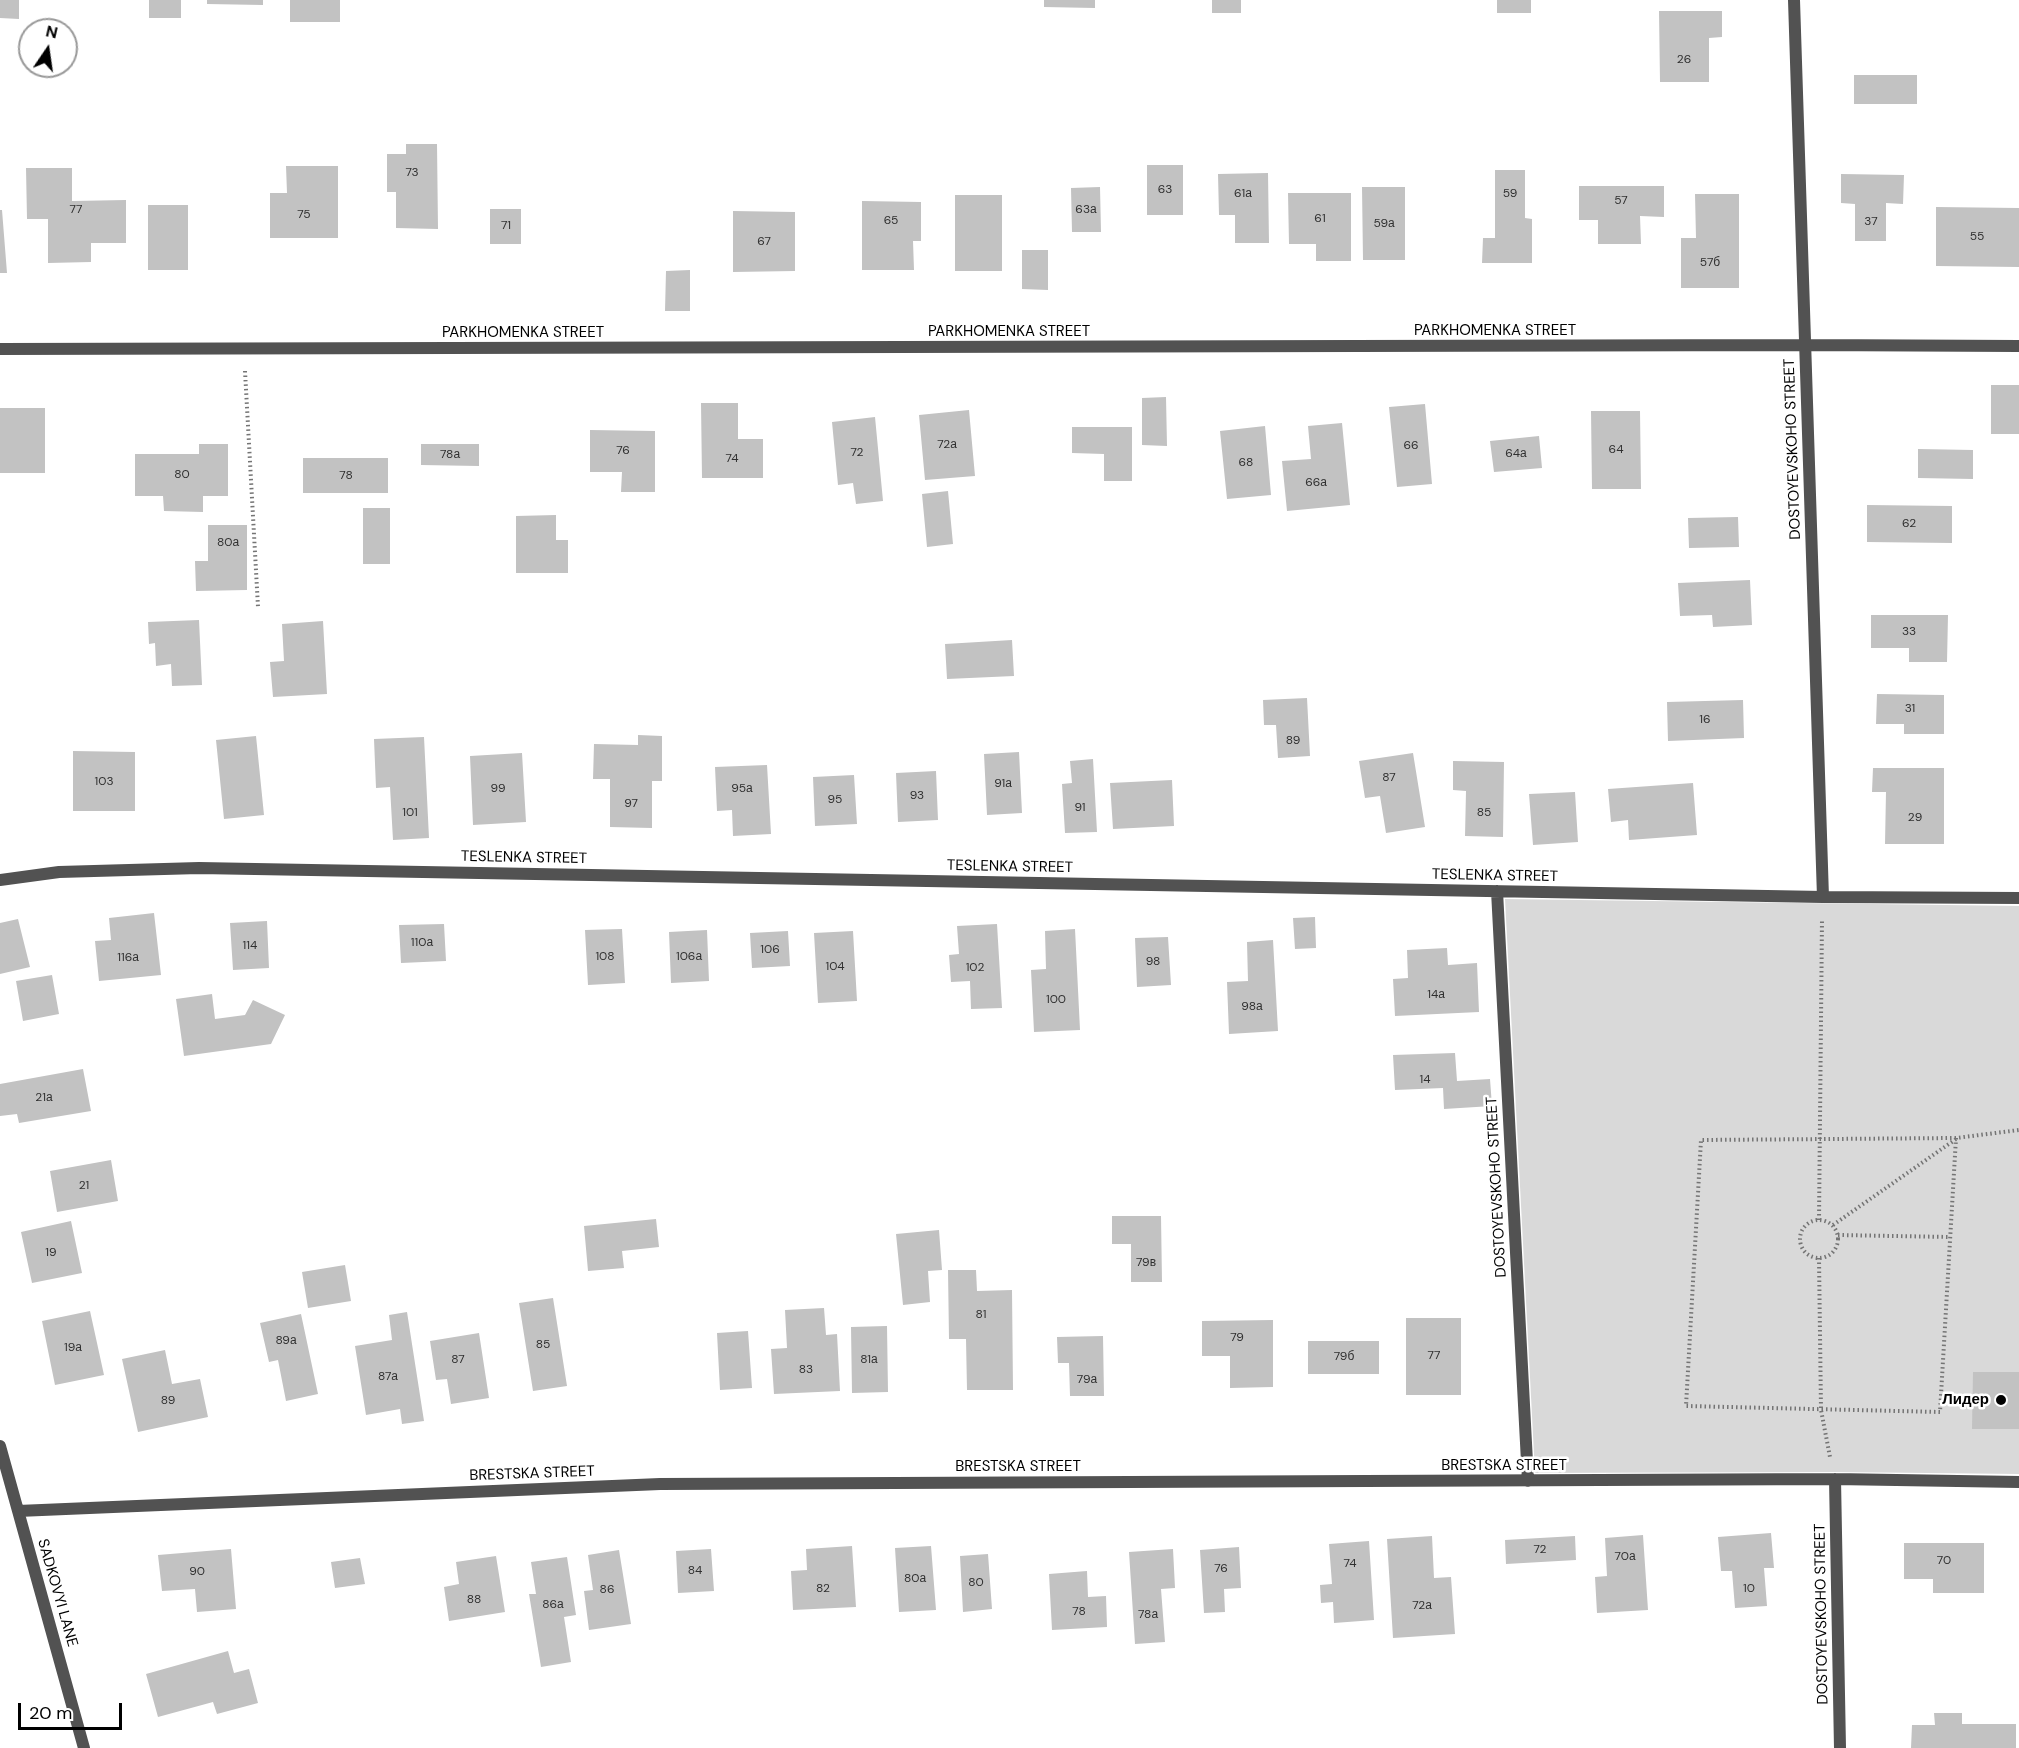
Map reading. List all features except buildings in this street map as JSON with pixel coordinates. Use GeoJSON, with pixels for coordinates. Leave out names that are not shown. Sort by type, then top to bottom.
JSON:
{"type":"FeatureCollection","features":[{"type":"Feature","properties":{"kind":"street","name":"DOSTOYEVSKOHO STREET"},"geometry":{"type":"LineString","coordinates":[[1794,0],[1822,897]]}},
{"type":"Feature","properties":{"kind":"street","name":"PARKHOMENKA STREET"},"geometry":{"type":"LineString","coordinates":[[0,349],[2019,346]]}},
{"type":"Feature","properties":{"kind":"street","name":"TESLENKA STREET"},"geometry":{"type":"LineString","coordinates":[[0,880],[59,873],[199,868],[1822,897],[2019,898]]}},
{"type":"Feature","properties":{"kind":"street","name":"DOSTOYEVSKOHO STREET"},"geometry":{"type":"LineString","coordinates":[[1497,891],[1528,1481]]}},
{"type":"Feature","properties":{"kind":"street","name":"SADKOVYI LANE"},"geometry":{"type":"LineString","coordinates":[[0,1446],[2,1462],[18,1511],[84,1748]]}},
{"type":"Feature","properties":{"kind":"street","name":"DOSTOYEVSKOHO STREET"},"geometry":{"type":"LineString","coordinates":[[1835,1479],[1840,1748]]}},
{"type":"Feature","properties":{"kind":"street","name":"BRESTSKA STREET"},"geometry":{"type":"LineString","coordinates":[[18,1511],[660,1484],[1835,1479],[2019,1482]]}},
{"type":"Feature","properties":{"kind":"path"},"geometry":{"type":"LineString","coordinates":[[244,348],[258,607]]}},
{"type":"Feature","properties":{"kind":"path"},"geometry":{"type":"LineString","coordinates":[[1819,1220],[1822,897]]}},
{"type":"Feature","properties":{"kind":"path"},"geometry":{"type":"LineString","coordinates":[[1956,1138],[1940,1412],[1686,1406],[1701,1140],[1956,1138],[2019,1130]]}},
{"type":"Feature","properties":{"kind":"path"},"geometry":{"type":"LineString","coordinates":[[1833,1225],[1956,1138]]}},
{"type":"Feature","properties":{"kind":"path"},"geometry":{"type":"LineString","coordinates":[[1827,1221],[1833,1225],[1838,1235],[1838,1244],[1834,1251],[1819,1258],[1810,1255],[1803,1248],[1800,1239],[1803,1229],[1810,1222],[1827,1221]]}},
{"type":"Feature","properties":{"kind":"path"},"geometry":{"type":"LineString","coordinates":[[1838,1235],[1950,1238]]}},
{"type":"Feature","properties":{"kind":"path"},"geometry":{"type":"LineString","coordinates":[[1819,1258],[1821,1410],[1835,1479]]}},
{"type":"Feature","properties":{"kind":"shaded area"},"geometry":{"type":"Polygon","coordinates":[[[1505,899],[2019,906],[2019,1474],[1535,1473],[1505,899]]]}},
{"type":"Feature","properties":{"kind":"place","name":"Лидер"},"geometry":{"type":"Point","coordinates":[2001,1400]}}]}
